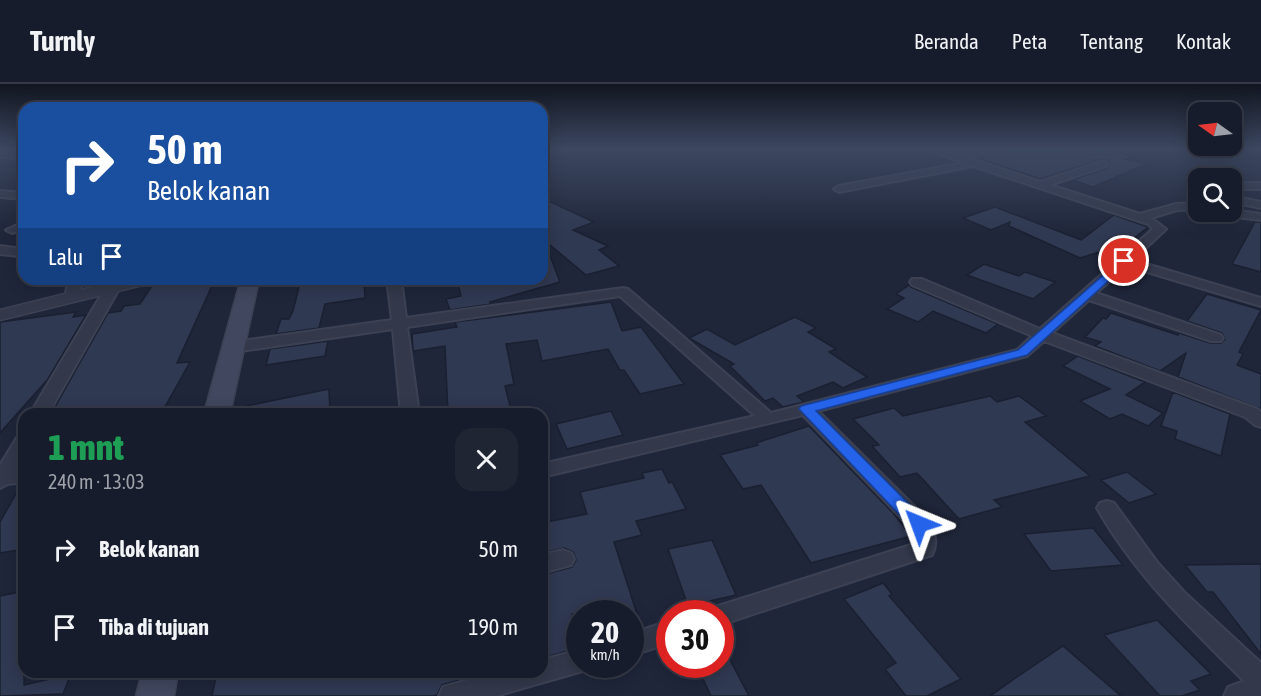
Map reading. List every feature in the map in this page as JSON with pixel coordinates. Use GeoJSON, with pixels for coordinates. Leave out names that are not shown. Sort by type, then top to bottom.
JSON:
{"type":"FeatureCollection","features":[{"type":"Feature","properties":{"kind":"main road"},"geometry":{"type":"LineString","coordinates":[[219,408],[249,285]]}},
{"type":"Feature","properties":{"kind":"main road"},"geometry":{"type":"LineString","coordinates":[[155,696],[159,678]]}},
{"type":"Feature","properties":{"kind":"street"},"geometry":{"type":"LineString","coordinates":[[839,189],[903,177]]}},
{"type":"Feature","properties":{"kind":"street"},"geometry":{"type":"LineString","coordinates":[[548,470],[768,419],[1022,352],[1160,229],[1159,226],[1140,218],[1014,177]]}},
{"type":"Feature","properties":{"kind":"street"},"geometry":{"type":"LineString","coordinates":[[1040,185],[1065,177]]}},
{"type":"Feature","properties":{"kind":"street"},"geometry":{"type":"LineString","coordinates":[[1242,186],[1261,186]]}},
{"type":"Feature","properties":{"kind":"street"},"geometry":{"type":"LineString","coordinates":[[0,194],[18,196]]}},
{"type":"Feature","properties":{"kind":"street"},"geometry":{"type":"LineString","coordinates":[[1242,201],[1261,204]]}},
{"type":"Feature","properties":{"kind":"street"},"geometry":{"type":"LineString","coordinates":[[1140,218],[1188,206]]}},
{"type":"Feature","properties":{"kind":"street"},"geometry":{"type":"LineString","coordinates":[[1242,214],[1261,217]]}},
{"type":"Feature","properties":{"kind":"street"},"geometry":{"type":"LineString","coordinates":[[12,230],[18,228]]}},
{"type":"Feature","properties":{"kind":"street"},"geometry":{"type":"LineString","coordinates":[[0,250],[18,252]]}},
{"type":"Feature","properties":{"kind":"street"},"geometry":{"type":"LineString","coordinates":[[1124,261],[1261,302]]}},
{"type":"Feature","properties":{"kind":"street"},"geometry":{"type":"LineString","coordinates":[[917,282],[1043,335],[1251,413],[1261,421]]}},
{"type":"Feature","properties":{"kind":"street"},"geometry":{"type":"LineString","coordinates":[[72,297],[75,285]]}},
{"type":"Feature","properties":{"kind":"street"},"geometry":{"type":"LineString","coordinates":[[0,315],[121,285]]}},
{"type":"Feature","properties":{"kind":"street"},"geometry":{"type":"LineString","coordinates":[[395,285],[409,408]]}},
{"type":"Feature","properties":{"kind":"street"},"geometry":{"type":"LineString","coordinates":[[42,408],[113,287]]}},
{"type":"Feature","properties":{"kind":"street"},"geometry":{"type":"LineString","coordinates":[[234,347],[623,292],[768,419]]}},
{"type":"Feature","properties":{"kind":"street"},"geometry":{"type":"LineString","coordinates":[[1088,295],[1216,338]]}},
{"type":"Feature","properties":{"kind":"street"},"geometry":{"type":"LineString","coordinates":[[734,610],[924,549],[926,539],[919,524],[806,409]]}},
{"type":"Feature","properties":{"kind":"street"},"geometry":{"type":"LineString","coordinates":[[1,480],[18,450]]}},
{"type":"Feature","properties":{"kind":"street"},"geometry":{"type":"LineString","coordinates":[[1,480],[18,476]]}},
{"type":"Feature","properties":{"kind":"street"},"geometry":{"type":"LineString","coordinates":[[1107,508],[1149,568],[1177,600],[1261,680]]}},
{"type":"Feature","properties":{"kind":"street"},"geometry":{"type":"LineString","coordinates":[[548,670],[566,665]]}},
{"type":"Feature","properties":{"kind":"street"},"geometry":{"type":"LineString","coordinates":[[452,696],[519,678]]}},
{"type":"Feature","properties":{"kind":"street"},"geometry":{"type":"LineString","coordinates":[[1237,696],[1261,687]]}},
{"type":"Feature","properties":{"kind":"building"},"geometry":{"type":"Polygon","coordinates":[[[1082,177],[1118,177],[1093,187],[1072,180],[1082,177]]]}},
{"type":"Feature","properties":{"kind":"building"},"geometry":{"type":"Polygon","coordinates":[[[548,201],[594,222],[573,230],[608,246],[599,250],[619,266],[586,275],[548,243],[548,201]]]}},
{"type":"Feature","properties":{"kind":"building"},"geometry":{"type":"Polygon","coordinates":[[[995,207],[1081,240],[1114,215],[1148,227],[1128,243],[1080,258],[1009,226],[1010,222],[991,230],[963,218],[995,207]]]}},
{"type":"Feature","properties":{"kind":"building"},"geometry":{"type":"Polygon","coordinates":[[[1255,222],[1261,222],[1261,272],[1232,264],[1255,222]]]}},
{"type":"Feature","properties":{"kind":"building"},"geometry":{"type":"Polygon","coordinates":[[[548,250],[560,282],[490,302],[491,304],[450,310],[446,299],[461,296],[458,285],[548,285],[548,250]]]}},
{"type":"Feature","properties":{"kind":"building"},"geometry":{"type":"Polygon","coordinates":[[[984,264],[1019,276],[1025,272],[1055,282],[1033,299],[967,275],[984,264]]]}},
{"type":"Feature","properties":{"kind":"building"},"geometry":{"type":"Polygon","coordinates":[[[152,285],[212,285],[177,363],[190,362],[164,408],[54,408],[108,313],[121,311],[124,306],[140,304],[152,285]]]}},
{"type":"Feature","properties":{"kind":"building"},"geometry":{"type":"Polygon","coordinates":[[[300,285],[364,285],[365,298],[325,304],[319,328],[276,334],[281,319],[289,319],[300,285]]]}},
{"type":"Feature","properties":{"kind":"building"},"geometry":{"type":"Polygon","coordinates":[[[909,285],[998,324],[986,333],[933,311],[918,322],[887,309],[904,298],[896,294],[909,285]]]}},
{"type":"Feature","properties":{"kind":"building"},"geometry":{"type":"Polygon","coordinates":[[[1207,294],[1261,310],[1239,352],[1243,354],[1237,365],[1261,374],[1261,409],[1178,377],[1186,353],[1160,371],[1095,346],[1101,342],[1085,337],[1111,313],[1178,335],[1179,333],[1210,343],[1221,343],[1225,339],[1222,333],[1187,321],[1207,294]]]}},
{"type":"Feature","properties":{"kind":"building"},"geometry":{"type":"Polygon","coordinates":[[[611,302],[622,331],[641,327],[684,384],[640,394],[624,370],[620,370],[608,349],[542,361],[537,340],[506,344],[514,384],[505,386],[510,408],[448,408],[445,346],[413,351],[412,334],[457,327],[455,322],[611,302]]]}},
{"type":"Feature","properties":{"kind":"building"},"geometry":{"type":"Polygon","coordinates":[[[76,312],[73,317],[86,315],[48,379],[22,408],[18,408],[18,413],[0,433],[0,322],[76,312]]]}},
{"type":"Feature","properties":{"kind":"building"},"geometry":{"type":"Polygon","coordinates":[[[795,317],[816,328],[808,332],[836,349],[829,352],[867,377],[843,388],[833,382],[797,396],[804,402],[783,407],[773,398],[765,401],[730,366],[734,364],[689,338],[707,329],[735,345],[795,317]]]}},
{"type":"Feature","properties":{"kind":"building"},"geometry":{"type":"Polygon","coordinates":[[[328,341],[325,356],[266,365],[270,349],[328,341]]]}},
{"type":"Feature","properties":{"kind":"building"},"geometry":{"type":"Polygon","coordinates":[[[1078,356],[1145,382],[1126,395],[1163,413],[1148,426],[1122,414],[1110,419],[1080,401],[1110,389],[1063,366],[1078,356]]]}},
{"type":"Feature","properties":{"kind":"building"},"geometry":{"type":"Polygon","coordinates":[[[329,389],[330,408],[246,408],[246,406],[329,389]]]}},
{"type":"Feature","properties":{"kind":"building"},"geometry":{"type":"Polygon","coordinates":[[[1173,392],[1230,414],[1221,456],[1175,439],[1177,431],[1161,426],[1173,392]]]}},
{"type":"Feature","properties":{"kind":"building"},"geometry":{"type":"Polygon","coordinates":[[[990,396],[997,402],[1019,396],[1046,416],[1025,422],[1090,476],[994,500],[1002,507],[959,519],[917,473],[900,477],[872,446],[879,445],[853,419],[894,408],[903,416],[990,396]]]}},
{"type":"Feature","properties":{"kind":"building"},"geometry":{"type":"Polygon","coordinates":[[[611,411],[623,435],[567,449],[556,424],[611,411]]]}},
{"type":"Feature","properties":{"kind":"building"},"geometry":{"type":"Polygon","coordinates":[[[809,426],[894,514],[911,536],[811,563],[761,485],[743,489],[720,455],[758,445],[756,443],[809,426]]]}},
{"type":"Feature","properties":{"kind":"building"},"geometry":{"type":"Polygon","coordinates":[[[662,469],[669,483],[672,482],[686,509],[636,521],[642,535],[614,542],[633,600],[566,600],[566,652],[548,656],[548,573],[572,567],[576,560],[573,552],[564,548],[548,552],[548,522],[587,514],[580,492],[644,478],[642,473],[662,469]]]}},
{"type":"Feature","properties":{"kind":"building"},"geometry":{"type":"Polygon","coordinates":[[[1127,472],[1156,494],[1129,503],[1101,480],[1127,472]]]}},
{"type":"Feature","properties":{"kind":"building"},"geometry":{"type":"Polygon","coordinates":[[[18,490],[18,550],[0,553],[0,522],[18,490]]]}},
{"type":"Feature","properties":{"kind":"building"},"geometry":{"type":"Polygon","coordinates":[[[1093,528],[1123,565],[1051,571],[1024,534],[1093,528]]]}},
{"type":"Feature","properties":{"kind":"building"},"geometry":{"type":"Polygon","coordinates":[[[712,540],[736,595],[714,600],[686,600],[668,549],[712,540]]]}},
{"type":"Feature","properties":{"kind":"building"},"geometry":{"type":"Polygon","coordinates":[[[1261,564],[1261,654],[1213,592],[1207,592],[1185,565],[1261,564]]]}},
{"type":"Feature","properties":{"kind":"building"},"geometry":{"type":"Polygon","coordinates":[[[883,583],[892,594],[889,596],[961,679],[927,696],[906,696],[885,669],[896,663],[844,599],[883,583]]]}},
{"type":"Feature","properties":{"kind":"building"},"geometry":{"type":"Polygon","coordinates":[[[18,592],[18,678],[24,678],[24,685],[54,678],[69,678],[63,694],[0,696],[0,596],[18,592]]]}},
{"type":"Feature","properties":{"kind":"building"},"geometry":{"type":"Polygon","coordinates":[[[1157,620],[1211,674],[1191,681],[1200,690],[1182,696],[1160,696],[1104,635],[1157,620]]]}},
{"type":"Feature","properties":{"kind":"building"},"geometry":{"type":"Polygon","coordinates":[[[1063,646],[1121,696],[990,696],[1017,677],[1063,646]]]}},
{"type":"Feature","properties":{"kind":"building"},"geometry":{"type":"Polygon","coordinates":[[[734,668],[749,696],[711,696],[703,678],[734,678],[734,668]]]}},
{"type":"Feature","properties":{"kind":"building"},"geometry":{"type":"Polygon","coordinates":[[[216,678],[463,679],[442,685],[437,695],[433,696],[212,696],[216,678]]]}},
{"type":"Feature","properties":{"kind":"route"},"geometry":{"type":"LineString","coordinates":[[919,524],[806,409],[946,374],[1022,352],[1124,261]]}}]}
